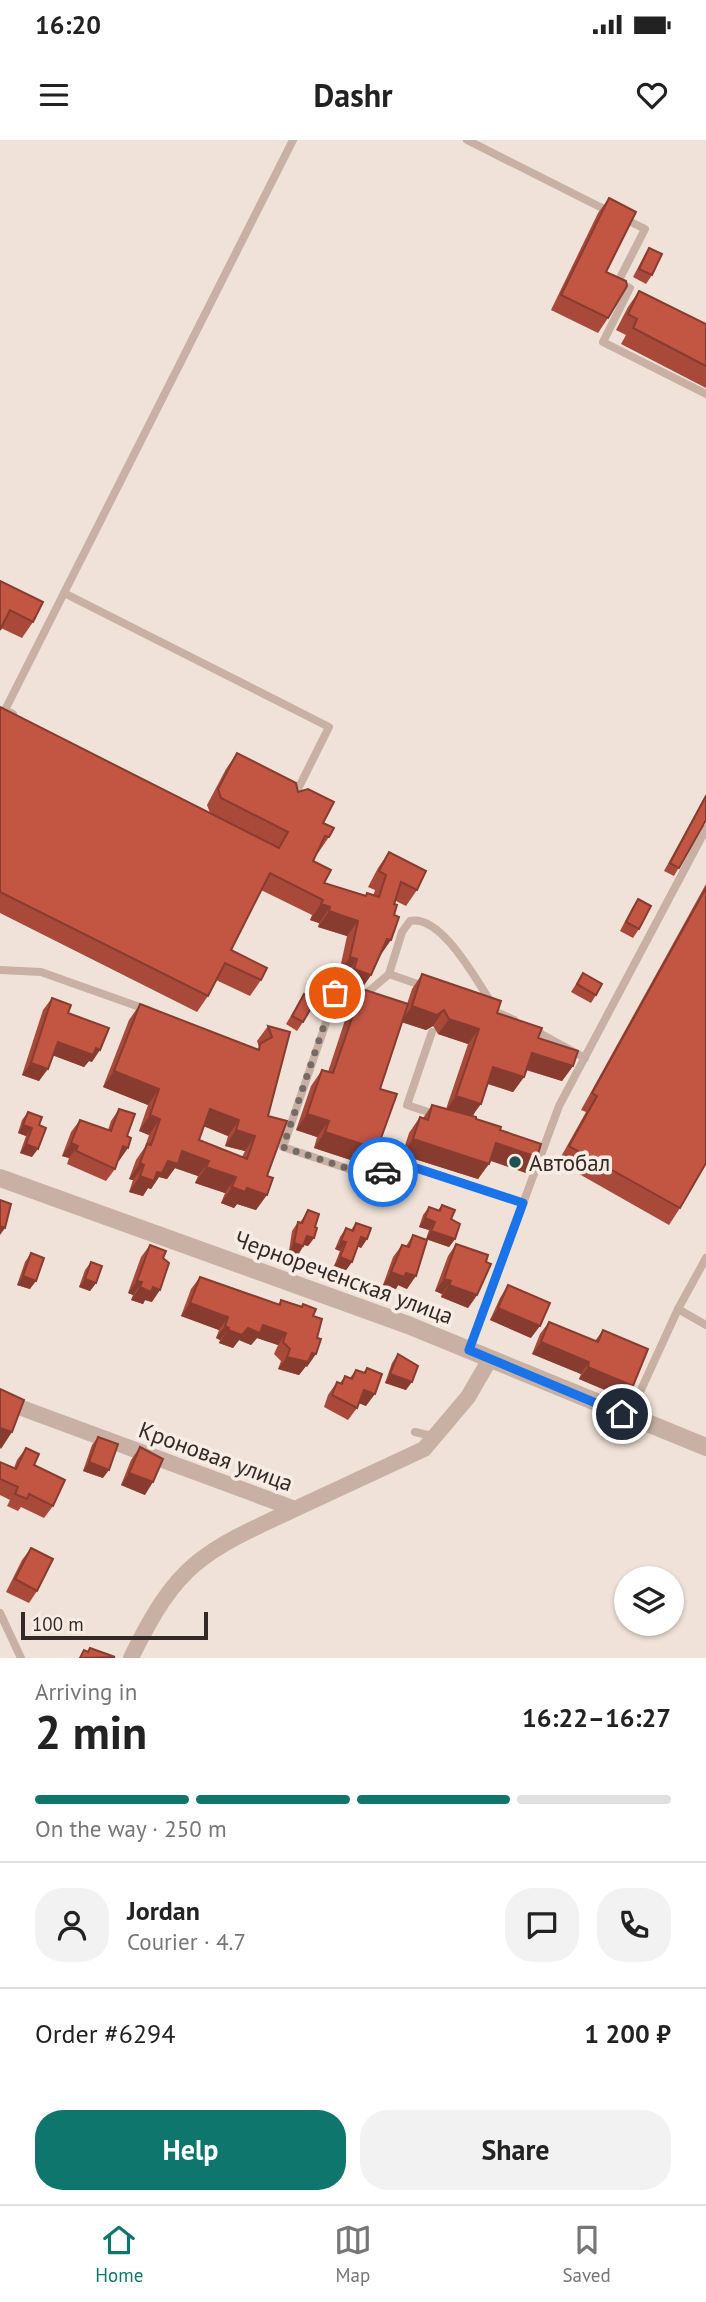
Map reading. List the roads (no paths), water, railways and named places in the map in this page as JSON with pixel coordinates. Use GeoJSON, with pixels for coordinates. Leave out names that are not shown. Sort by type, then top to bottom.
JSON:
{"type":"FeatureCollection","features":[{"type":"Feature","properties":{"kind":"street","name":"Чернореченская улица"},"geometry":{"type":"LineString","coordinates":[[0,1178],[469,1350],[706,1447]]}},
{"type":"Feature","properties":{"kind":"street","name":"Кроновая улица"},"geometry":{"type":"LineString","coordinates":[[0,1400],[295,1509],[412,1456],[480,1381],[491,1359]]}},
{"type":"Feature","properties":{"kind":"street"},"geometry":{"type":"LineString","coordinates":[[131,1658],[151,1616],[185,1571],[215,1548],[295,1509]]}},
{"type":"Feature","properties":{"kind":"lane"},"geometry":{"type":"LineString","coordinates":[[17,716],[5,710],[293,140]]}},
{"type":"Feature","properties":{"kind":"lane"},"geometry":{"type":"LineString","coordinates":[[467,140],[645,229],[618,282],[630,288],[603,342],[706,394]]}},
{"type":"Feature","properties":{"kind":"lane"},"geometry":{"type":"LineString","coordinates":[[64,593],[329,727],[291,802]]}},
{"type":"Feature","properties":{"kind":"lane"},"geometry":{"type":"LineString","coordinates":[[469,1350],[559,1106],[706,829]]}},
{"type":"Feature","properties":{"kind":"lane"},"geometry":{"type":"LineString","coordinates":[[496,1010],[442,933],[424,921],[410,921],[402,932],[389,974],[359,1000],[335,993],[283,1147],[370,1176],[410,1166],[523,1203]]}},
{"type":"Feature","properties":{"kind":"lane"},"geometry":{"type":"LineString","coordinates":[[0,970],[41,972],[156,1013]]}},
{"type":"Feature","properties":{"kind":"lane"},"geometry":{"type":"LineString","coordinates":[[389,974],[437,990]]}},
{"type":"Feature","properties":{"kind":"lane"},"geometry":{"type":"LineString","coordinates":[[472,1002],[496,1010],[584,1058]]}},
{"type":"Feature","properties":{"kind":"lane"},"geometry":{"type":"LineString","coordinates":[[432,1032],[407,1105],[444,1118]]}},
{"type":"Feature","properties":{"kind":"lane"},"geometry":{"type":"LineString","coordinates":[[530,1147],[542,1151]]}},
{"type":"Feature","properties":{"kind":"lane"},"geometry":{"type":"LineString","coordinates":[[629,1417],[678,1309],[706,1258]]}},
{"type":"Feature","properties":{"kind":"lane"},"geometry":{"type":"LineString","coordinates":[[678,1309],[706,1325]]}},
{"type":"Feature","properties":{"kind":"lane"},"geometry":{"type":"LineString","coordinates":[[415,1432],[438,1429]]}},
{"type":"Feature","properties":{"kind":"lane"},"geometry":{"type":"LineString","coordinates":[[0,1613],[21,1658]]}},
{"type":"Feature","properties":{"kind":"place","name":"Автобал"},"geometry":{"type":"Point","coordinates":[515,1162]}}]}
